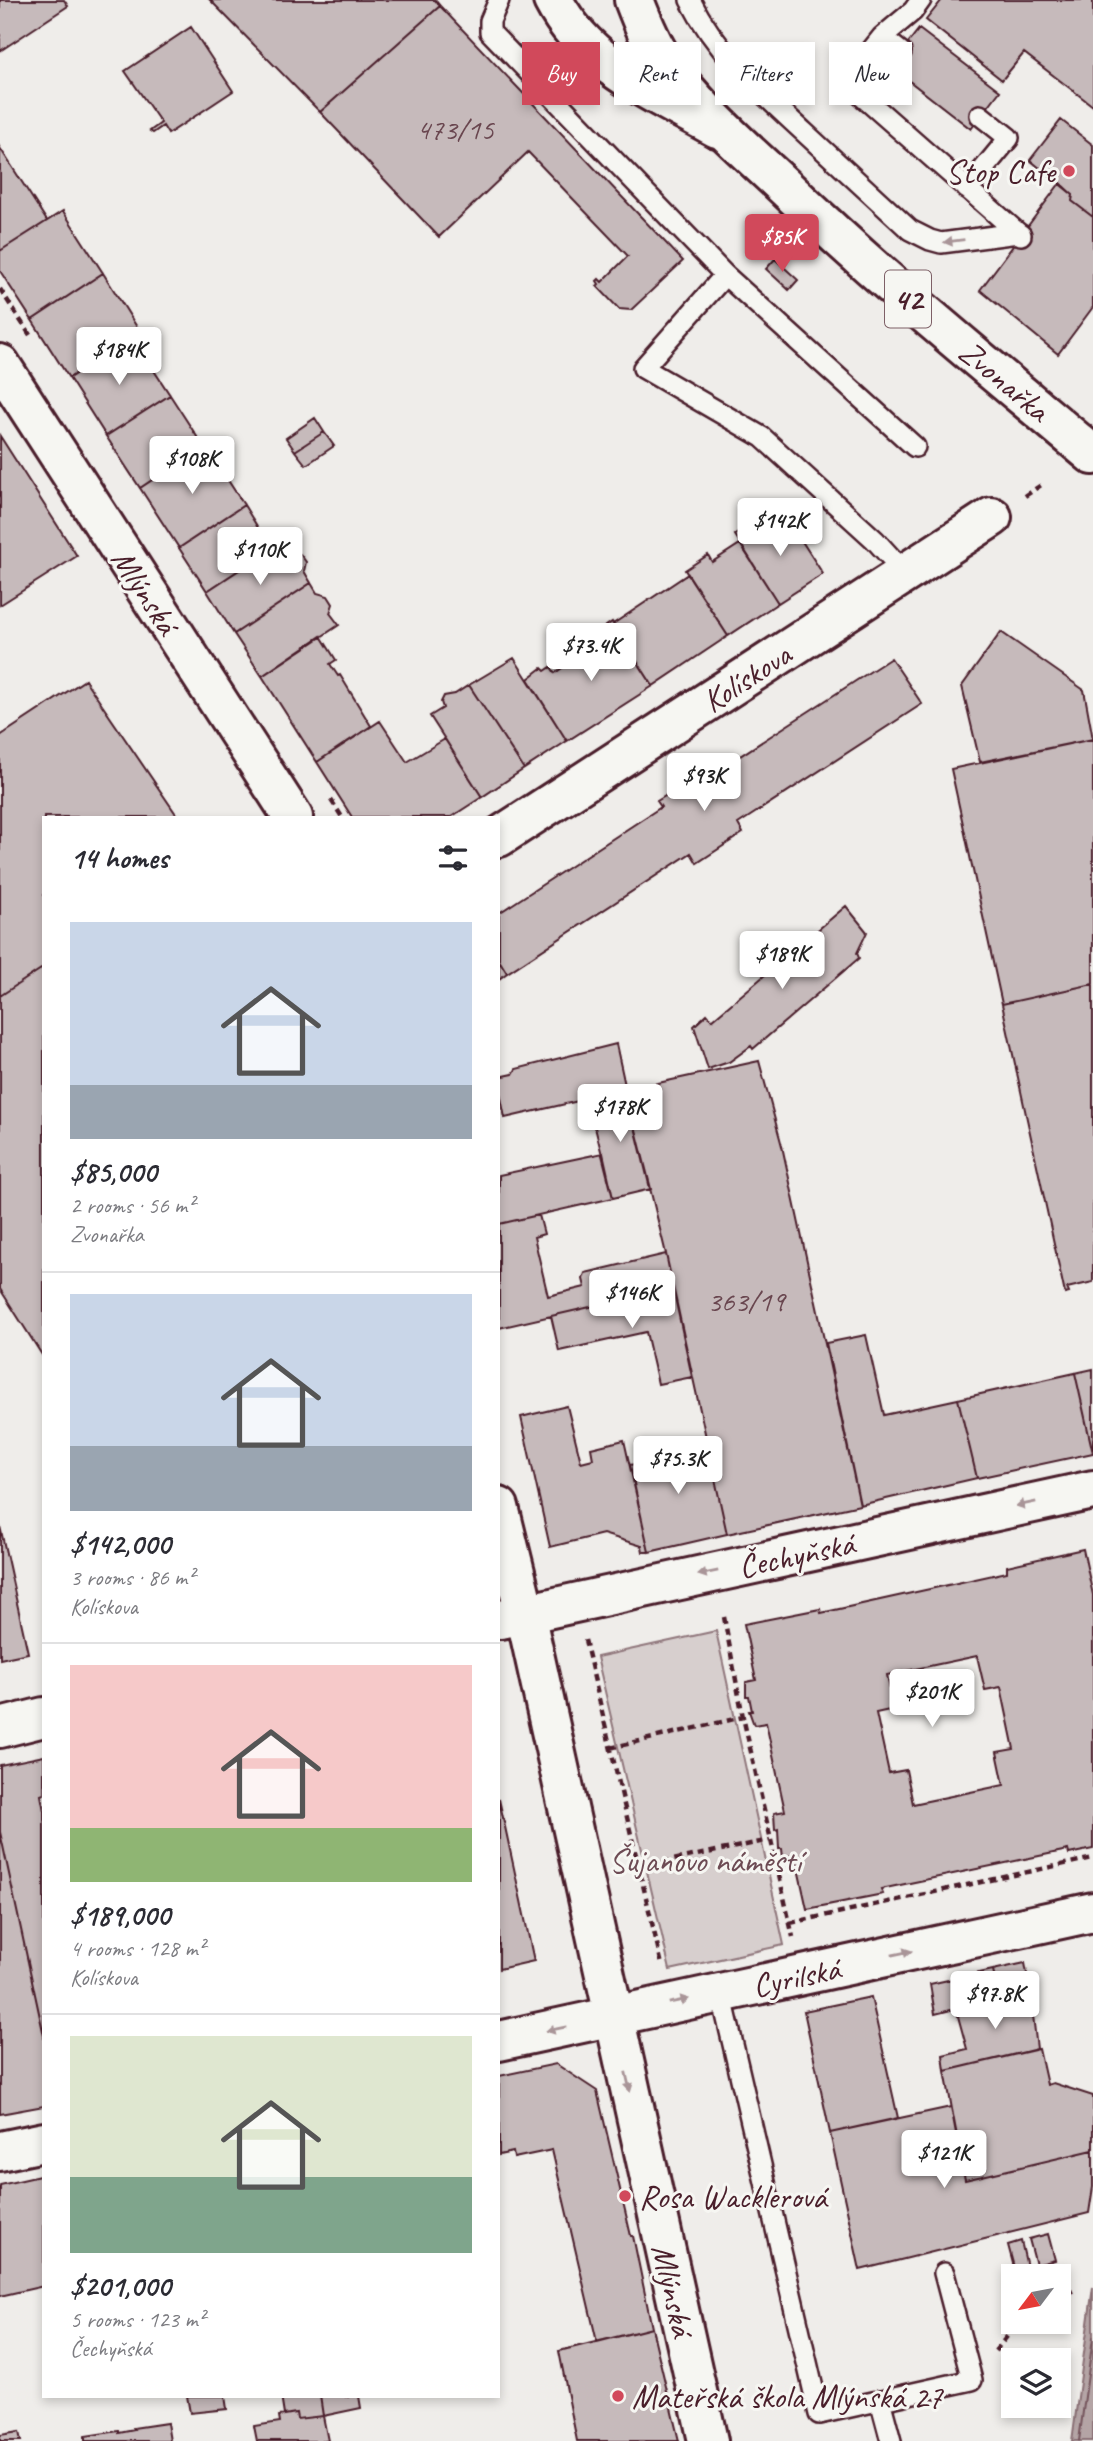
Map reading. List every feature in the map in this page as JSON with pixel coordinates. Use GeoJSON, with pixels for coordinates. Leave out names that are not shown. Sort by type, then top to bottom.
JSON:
{"type":"FeatureCollection","features":[{"type":"Feature","properties":{"kind":"street","name":"Zvonařka"},"geometry":{"type":"LineString","coordinates":[[553,0],[571,30],[612,68],[730,135]]}},
{"type":"Feature","properties":{"kind":"street","name":"Zvonařka"},"geometry":{"type":"LineString","coordinates":[[634,0],[647,32],[663,60],[702,107],[730,135],[851,250],[1093,455]]}},
{"type":"Feature","properties":{"kind":"street","name":"Mlýnská"},"geometry":{"type":"LineString","coordinates":[[0,364],[292,816]]}},
{"type":"Feature","properties":{"kind":"street","name":"Kolískova"},"geometry":{"type":"LineString","coordinates":[[500,836],[992,517]]}},
{"type":"Feature","properties":{"kind":"street","name":"Čechyňská"},"geometry":{"type":"LineString","coordinates":[[512,1616],[1093,1490]]}},
{"type":"Feature","properties":{"kind":"street"},"geometry":{"type":"LineString","coordinates":[[500,1515],[512,1616],[613,2016]]}},
{"type":"Feature","properties":{"kind":"street"},"geometry":{"type":"LineString","coordinates":[[0,1728],[42,1718]]}},
{"type":"Feature","properties":{"kind":"street","name":"Cyrilská"},"geometry":{"type":"LineString","coordinates":[[500,2041],[1093,1912]]}},
{"type":"Feature","properties":{"kind":"street","name":"Mlýnská"},"geometry":{"type":"LineString","coordinates":[[613,2016],[708,2441]]}},
{"type":"Feature","properties":{"kind":"street"},"geometry":{"type":"LineString","coordinates":[[0,2151],[42,2141]]}},
{"type":"Feature","properties":{"kind":"lane"},"geometry":{"type":"LineString","coordinates":[[499,0],[490,21],[490,32],[725,275],[915,447]]}},
{"type":"Feature","properties":{"kind":"lane"},"geometry":{"type":"LineString","coordinates":[[690,0],[704,27],[728,59],[910,230],[941,243],[1019,234],[846,82],[882,37],[921,0]]}},
{"type":"Feature","properties":{"kind":"lane"},"geometry":{"type":"LineString","coordinates":[[882,37],[888,42]]}},
{"type":"Feature","properties":{"kind":"lane"},"geometry":{"type":"LineString","coordinates":[[967,189],[1009,138],[980,115]]}},
{"type":"Feature","properties":{"kind":"lane"},"geometry":{"type":"LineString","coordinates":[[725,275],[643,368],[762,437],[874,540],[906,574]]}},
{"type":"Feature","properties":{"kind":"lane"},"geometry":{"type":"LineString","coordinates":[[721,1993],[819,2414],[972,2380],[944,2273]]}},
{"type":"Feature","properties":{"kind":"lane"},"geometry":{"type":"LineString","coordinates":[[880,2400],[891,2441]]}},
{"type":"Feature","properties":{"kind":"path"},"geometry":{"type":"LineString","coordinates":[[724,1617],[743,1717],[796,1948]]}},
{"type":"Feature","properties":{"kind":"path"},"geometry":{"type":"LineString","coordinates":[[587,1648],[665,1976]]}},
{"type":"Feature","properties":{"kind":"path"},"geometry":{"type":"LineString","coordinates":[[610,1748],[743,1717]]}},
{"type":"Feature","properties":{"kind":"path"},"geometry":{"type":"LineString","coordinates":[[639,1867],[770,1840]]}},
{"type":"Feature","properties":{"kind":"path"},"geometry":{"type":"LineString","coordinates":[[790,1923],[1093,1858]]}},
{"type":"Feature","properties":{"kind":"green space","name":"Šujanovo náměstí"},"geometry":{"type":"Polygon","coordinates":[[[716,1631],[784,1945],[670,1970],[597,1657],[716,1631]]]}},
{"type":"Feature","properties":{"kind":"water"},"geometry":{"type":"Polygon","coordinates":[[[1093,2287],[1093,2441],[1072,2441],[1092,2294],[1093,2287]]]}},
{"type":"Feature","properties":{"kind":"building"},"geometry":{"type":"Polygon","coordinates":[[[0,0],[64,0],[68,6],[0,51],[0,0]]]}},
{"type":"Feature","properties":{"kind":"building"},"geometry":{"type":"Polygon","coordinates":[[[210,0],[435,0],[440,6],[320,112],[210,0]]]}},
{"type":"Feature","properties":{"kind":"building"},"geometry":{"type":"Polygon","coordinates":[[[942,0],[1093,0],[1093,106],[1024,53],[1002,80],[926,20],[942,0]]]}},
{"type":"Feature","properties":{"kind":"building"},"geometry":{"type":"Polygon","coordinates":[[[440,6],[522,92],[522,105],[534,105],[683,261],[631,310],[619,309],[597,286],[597,281],[599,279],[602,282],[628,256],[528,152],[439,237],[320,112],[440,6]]]}},
{"type":"Feature","properties":{"kind":"building"},"geometry":{"type":"Polygon","coordinates":[[[191,27],[233,91],[168,134],[163,126],[153,133],[150,131],[161,123],[125,71],[191,27]]]}},
{"type":"Feature","properties":{"kind":"building"},"geometry":{"type":"Polygon","coordinates":[[[919,29],[1000,91],[971,129],[912,83],[912,42],[909,42],[919,29]]]}},
{"type":"Feature","properties":{"kind":"building","name":"Stop Cafe"},"geometry":{"type":"Polygon","coordinates":[[[1061,120],[1093,145],[1093,217],[1072,201],[1073,195],[1030,160],[1061,120]]]}},
{"type":"Feature","properties":{"kind":"building"},"geometry":{"type":"Polygon","coordinates":[[[0,148],[47,221],[0,251],[0,148]]]}},
{"type":"Feature","properties":{"kind":"building"},"geometry":{"type":"Polygon","coordinates":[[[1060,183],[1073,195],[1072,201],[1093,217],[1093,307],[1058,354],[980,290],[1060,183]]]}},
{"type":"Feature","properties":{"kind":"building"},"geometry":{"type":"Polygon","coordinates":[[[63,211],[103,273],[32,320],[0,271],[0,251],[63,211]]]}},
{"type":"Feature","properties":{"kind":"building"},"geometry":{"type":"Polygon","coordinates":[[[775,259],[798,280],[789,290],[766,269],[775,259]]]}},
{"type":"Feature","properties":{"kind":"building"},"geometry":{"type":"Polygon","coordinates":[[[103,273],[140,332],[69,378],[32,320],[103,273]]]}},
{"type":"Feature","properties":{"kind":"building"},"geometry":{"type":"Polygon","coordinates":[[[132,337],[170,395],[106,436],[69,378],[132,337]]]}},
{"type":"Feature","properties":{"kind":"building"},"geometry":{"type":"Polygon","coordinates":[[[170,395],[203,446],[140,488],[106,436],[170,395]]]}},
{"type":"Feature","properties":{"kind":"building"},"geometry":{"type":"Polygon","coordinates":[[[315,418],[324,432],[295,451],[286,438],[315,418]]]}},
{"type":"Feature","properties":{"kind":"building"},"geometry":{"type":"Polygon","coordinates":[[[324,432],[334,446],[306,465],[295,451],[324,432]]]}},
{"type":"Feature","properties":{"kind":"building"},"geometry":{"type":"Polygon","coordinates":[[[0,436],[77,556],[0,605],[0,436]]]}},
{"type":"Feature","properties":{"kind":"building"},"geometry":{"type":"Polygon","coordinates":[[[205,445],[244,505],[179,548],[140,488],[205,445]]]}},
{"type":"Feature","properties":{"kind":"building"},"geometry":{"type":"Polygon","coordinates":[[[244,505],[271,549],[207,591],[179,548],[244,505]]]}},
{"type":"Feature","properties":{"kind":"building"},"geometry":{"type":"Polygon","coordinates":[[[787,518],[823,574],[778,603],[735,535],[755,521],[763,533],[787,518]]]}},
{"type":"Feature","properties":{"kind":"building"},"geometry":{"type":"Polygon","coordinates":[[[283,541],[291,553],[300,554],[306,562],[304,571],[311,583],[234,634],[207,591],[283,541]]]}},
{"type":"Feature","properties":{"kind":"building"},"geometry":{"type":"Polygon","coordinates":[[[740,544],[778,603],[728,636],[685,570],[708,555],[712,562],[740,544]]]}},
{"type":"Feature","properties":{"kind":"building"},"geometry":{"type":"Polygon","coordinates":[[[688,574],[728,636],[653,686],[613,624],[688,574]]]}},
{"type":"Feature","properties":{"kind":"building"},"geometry":{"type":"Polygon","coordinates":[[[311,583],[317,593],[328,596],[333,604],[330,613],[339,625],[262,676],[234,634],[311,583]]]}},
{"type":"Feature","properties":{"kind":"building"},"geometry":{"type":"Polygon","coordinates":[[[612,622],[653,686],[567,741],[528,679],[542,668],[545,671],[551,667],[555,673],[566,665],[565,662],[581,652],[577,646],[612,622]]]}},
{"type":"Feature","properties":{"kind":"building"},"geometry":{"type":"Polygon","coordinates":[[[1001,632],[1084,690],[1093,739],[980,762],[962,686],[1001,632]]]}},
{"type":"Feature","properties":{"kind":"building"},"geometry":{"type":"Polygon","coordinates":[[[321,636],[336,660],[330,664],[338,676],[340,675],[371,726],[317,762],[262,676],[321,636]]]}},
{"type":"Feature","properties":{"kind":"building"},"geometry":{"type":"Polygon","coordinates":[[[514,658],[567,741],[524,769],[469,685],[514,658]]]}},
{"type":"Feature","properties":{"kind":"building"},"geometry":{"type":"Polygon","coordinates":[[[891,658],[922,704],[738,824],[743,833],[697,863],[691,853],[507,973],[500,962],[500,912],[661,807],[657,801],[703,773],[706,778],[891,658]]]}},
{"type":"Feature","properties":{"kind":"building"},"geometry":{"type":"Polygon","coordinates":[[[85,680],[177,816],[42,816],[42,968],[0,996],[0,736],[85,680]]]}},
{"type":"Feature","properties":{"kind":"building"},"geometry":{"type":"Polygon","coordinates":[[[469,685],[524,769],[482,797],[430,716],[443,708],[441,702],[444,696],[455,694],[469,685]]]}},
{"type":"Feature","properties":{"kind":"building"},"geometry":{"type":"Polygon","coordinates":[[[380,721],[407,762],[445,739],[482,797],[453,816],[351,816],[317,762],[380,721]]]}},
{"type":"Feature","properties":{"kind":"building"},"geometry":{"type":"Polygon","coordinates":[[[1093,739],[1093,984],[1002,1004],[951,769],[1093,739]]]}},
{"type":"Feature","properties":{"kind":"building"},"geometry":{"type":"Polygon","coordinates":[[[846,906],[867,932],[857,953],[859,958],[753,1049],[751,1046],[729,1062],[708,1069],[694,1026],[707,1014],[712,1020],[846,906]]]}},
{"type":"Feature","properties":{"kind":"building"},"geometry":{"type":"Polygon","coordinates":[[[500,962],[507,973],[500,978],[500,962]]]}},
{"type":"Feature","properties":{"kind":"building"},"geometry":{"type":"Polygon","coordinates":[[[42,968],[42,1355],[0,1289],[0,996],[42,968]]]}},
{"type":"Feature","properties":{"kind":"building"},"geometry":{"type":"Polygon","coordinates":[[[1093,984],[1093,1282],[1067,1288],[1069,1293],[1065,1294],[1002,1004],[1093,984]]]}},
{"type":"Feature","properties":{"kind":"building"},"geometry":{"type":"Polygon","coordinates":[[[616,1044],[626,1090],[505,1118],[500,1077],[513,1074],[516,1069],[616,1044]]]}},
{"type":"Feature","properties":{"kind":"building"},"geometry":{"type":"Polygon","coordinates":[[[759,1061],[782,1146],[860,1505],[727,1534],[666,1254],[626,1090],[759,1061]]]}},
{"type":"Feature","properties":{"kind":"building"},"geometry":{"type":"Polygon","coordinates":[[[626,1090],[651,1189],[613,1198],[588,1100],[626,1090]]]}},
{"type":"Feature","properties":{"kind":"building"},"geometry":{"type":"Polygon","coordinates":[[[603,1153],[613,1198],[500,1224],[500,1175],[603,1153]]]}},
{"type":"Feature","properties":{"kind":"building"},"geometry":{"type":"Polygon","coordinates":[[[539,1215],[544,1234],[534,1237],[548,1296],[585,1287],[585,1273],[666,1254],[673,1288],[500,1328],[500,1224],[539,1215]]]}},
{"type":"Feature","properties":{"kind":"building"},"geometry":{"type":"Polygon","coordinates":[[[673,1288],[692,1377],[658,1384],[646,1332],[559,1351],[551,1316],[673,1288]]]}},
{"type":"Feature","properties":{"kind":"building"},"geometry":{"type":"Polygon","coordinates":[[[866,1335],[884,1415],[958,1399],[977,1478],[860,1505],[826,1343],[866,1335]]]}},
{"type":"Feature","properties":{"kind":"building"},"geometry":{"type":"Polygon","coordinates":[[[1093,1369],[1093,1449],[1092,1449],[1075,1373],[1093,1369]]]}},
{"type":"Feature","properties":{"kind":"building"},"geometry":{"type":"Polygon","coordinates":[[[1075,1373],[1093,1453],[977,1478],[958,1399],[1075,1373]]]}},
{"type":"Feature","properties":{"kind":"building"},"geometry":{"type":"Polygon","coordinates":[[[567,1406],[581,1462],[593,1459],[591,1448],[624,1440],[649,1552],[643,1552],[642,1546],[603,1534],[550,1547],[521,1417],[567,1406]]]}},
{"type":"Feature","properties":{"kind":"building"},"geometry":{"type":"Polygon","coordinates":[[[686,1438],[689,1452],[708,1447],[727,1534],[649,1552],[630,1465],[657,1459],[654,1445],[686,1438]]]}},
{"type":"Feature","properties":{"kind":"building"},"geometry":{"type":"Polygon","coordinates":[[[0,1526],[28,1653],[0,1659],[0,1526]]]}},
{"type":"Feature","properties":{"kind":"building"},"geometry":{"type":"Polygon","coordinates":[[[1083,1549],[1093,1595],[1093,1849],[1069,1854],[1068,1850],[881,1889],[883,1894],[807,1909],[795,1855],[783,1857],[782,1849],[779,1849],[774,1813],[785,1811],[766,1723],[754,1725],[749,1711],[752,1711],[749,1696],[746,1696],[746,1682],[756,1680],[744,1624],[820,1609],[821,1613],[1007,1572],[1007,1566],[1083,1549]],[[977,1656],[887,1675],[894,1709],[876,1713],[889,1773],[906,1770],[913,1804],[1004,1785],[997,1752],[1014,1749],[1001,1687],[985,1690],[977,1656]]]}},
{"type":"Feature","properties":{"kind":"building"},"geometry":{"type":"Polygon","coordinates":[[[42,1756],[42,2027],[0,1832],[0,1765],[42,1756]]]}},
{"type":"Feature","properties":{"kind":"building"},"geometry":{"type":"Polygon","coordinates":[[[500,1804],[534,1961],[500,1969],[500,1804]]]}},
{"type":"Feature","properties":{"kind":"building"},"geometry":{"type":"Polygon","coordinates":[[[0,1832],[42,2027],[42,2106],[0,2114],[0,1832]]]}},
{"type":"Feature","properties":{"kind":"building"},"geometry":{"type":"Polygon","coordinates":[[[1025,1963],[1030,1990],[999,1998],[993,1970],[1025,1963]]]}},
{"type":"Feature","properties":{"kind":"building"},"geometry":{"type":"Polygon","coordinates":[[[993,1970],[999,1998],[935,2014],[930,1984],[993,1970]]]}},
{"type":"Feature","properties":{"kind":"building"},"geometry":{"type":"Polygon","coordinates":[[[1030,1990],[1037,2049],[945,2071],[943,2055],[967,2049],[956,2009],[1030,1990]]]}},
{"type":"Feature","properties":{"kind":"building"},"geometry":{"type":"Polygon","coordinates":[[[871,1997],[898,2118],[830,2133],[804,2011],[871,1997]]]}},
{"type":"Feature","properties":{"kind":"building"},"geometry":{"type":"Polygon","coordinates":[[[1039,2049],[1047,2085],[1053,2083],[1093,2096],[1093,2150],[965,2180],[945,2071],[1039,2049]]]}},
{"type":"Feature","properties":{"kind":"building"},"geometry":{"type":"Polygon","coordinates":[[[556,2064],[597,2091],[633,2236],[652,2328],[597,2342],[552,2150],[514,2158],[513,2152],[500,2155],[500,2076],[556,2064]]]}},
{"type":"Feature","properties":{"kind":"building"},"geometry":{"type":"Polygon","coordinates":[[[951,2107],[965,2180],[1093,2150],[1093,2187],[1089,2213],[860,2270],[830,2133],[951,2107]]]}},
{"type":"Feature","properties":{"kind":"building"},"geometry":{"type":"Polygon","coordinates":[[[42,2175],[42,2286],[0,2296],[0,2185],[42,2175]]]}},
{"type":"Feature","properties":{"kind":"building"},"geometry":{"type":"Polygon","coordinates":[[[1048,2234],[1055,2260],[1036,2264],[1029,2239],[1048,2234]]]}},
{"type":"Feature","properties":{"kind":"building"},"geometry":{"type":"Polygon","coordinates":[[[1021,2241],[1026,2264],[1013,2264],[1008,2245],[1021,2241]]]}},
{"type":"Feature","properties":{"kind":"building","name":"Mateřská škola Mlýnská 27"},"geometry":{"type":"Polygon","coordinates":[[[652,2328],[679,2441],[577,2441],[559,2351],[652,2328]]]}},
{"type":"Feature","properties":{"kind":"building"},"geometry":{"type":"Polygon","coordinates":[[[187,2398],[225,2398],[227,2409],[190,2413],[187,2398]]]}},
{"type":"Feature","properties":{"kind":"building"},"geometry":{"type":"Polygon","coordinates":[[[281,2398],[320,2398],[323,2416],[297,2419],[296,2413],[284,2415],[281,2398]]]}},
{"type":"Feature","properties":{"kind":"building"},"geometry":{"type":"Polygon","coordinates":[[[320,2398],[359,2398],[361,2408],[323,2416],[320,2398]]]}},
{"type":"Feature","properties":{"kind":"building"},"geometry":{"type":"Polygon","coordinates":[[[296,2413],[297,2419],[323,2416],[328,2441],[257,2441],[254,2426],[280,2422],[279,2416],[296,2413]]]}},
{"type":"Feature","properties":{"kind":"building"},"geometry":{"type":"Polygon","coordinates":[[[167,2423],[170,2441],[85,2441],[85,2436],[119,2433],[167,2423]]]}},
{"type":"Feature","properties":{"kind":"building"},"geometry":{"type":"Polygon","coordinates":[[[19,2432],[21,2441],[0,2441],[0,2435],[19,2432]]]}},
{"type":"Feature","properties":{"kind":"place","name":"Stop Cafe"},"geometry":{"type":"Point","coordinates":[1069,171]}},
{"type":"Feature","properties":{"kind":"place","name":"Rosa Wacklerová"},"geometry":{"type":"Point","coordinates":[625,2196]}},
{"type":"Feature","properties":{"kind":"place","name":"Mateřská škola Mlýnská 27"},"geometry":{"type":"Point","coordinates":[618,2396]}}]}
